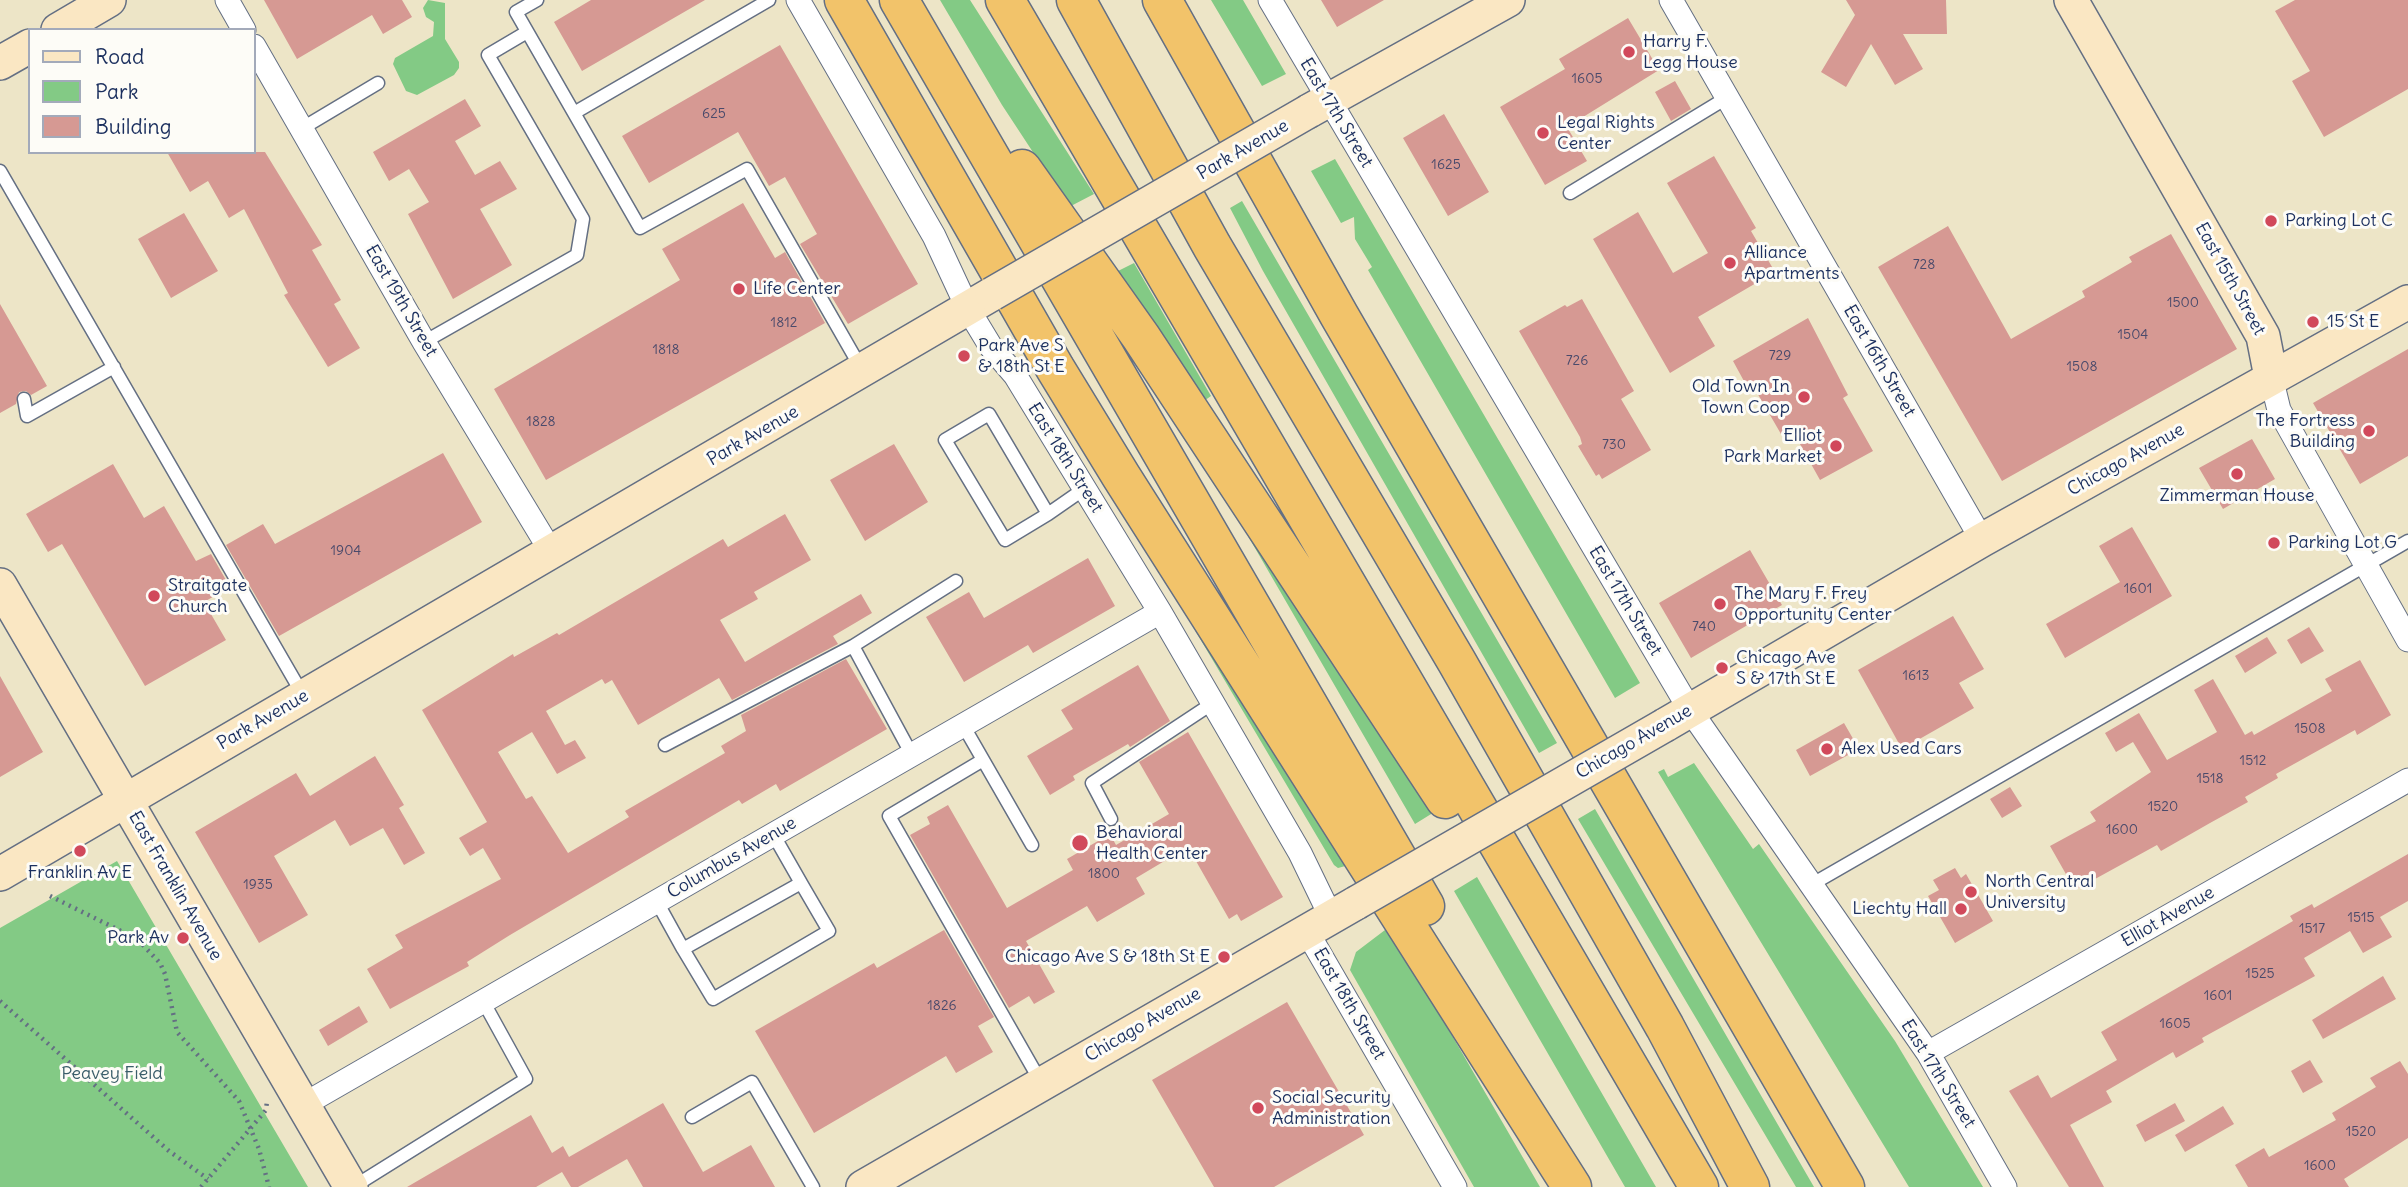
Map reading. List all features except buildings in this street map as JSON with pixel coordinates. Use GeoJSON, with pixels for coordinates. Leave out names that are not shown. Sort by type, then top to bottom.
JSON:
{"type":"FeatureCollection","features":[{"type":"Feature","properties":{"kind":"highway"},"geometry":{"type":"LineString","coordinates":[[844,0],[1048,357],[1572,1187]]}},
{"type":"Feature","properties":{"kind":"highway"},"geometry":{"type":"LineString","coordinates":[[899,0],[1141,337],[1394,723],[1651,1104]]}},
{"type":"Feature","properties":{"kind":"highway"},"geometry":{"type":"LineString","coordinates":[[899,0],[1376,821],[1584,1187]]}},
{"type":"Feature","properties":{"kind":"highway"},"geometry":{"type":"LineString","coordinates":[[988,0],[1111,181]]}},
{"type":"Feature","properties":{"kind":"highway"},"geometry":{"type":"LineString","coordinates":[[1005,0],[1699,1187]]}},
{"type":"Feature","properties":{"kind":"highway"},"geometry":{"type":"LineString","coordinates":[[1076,0],[1205,234],[1457,662],[1665,1027],[1750,1187]]}},
{"type":"Feature","properties":{"kind":"highway"},"geometry":{"type":"LineString","coordinates":[[1162,0],[1339,315],[1845,1187]]}},
{"type":"Feature","properties":{"kind":"highway"},"geometry":{"type":"LineString","coordinates":[[1183,0],[1339,315]]}},
{"type":"Feature","properties":{"kind":"highway"},"geometry":{"type":"LineString","coordinates":[[1610,783],[1868,1187]]}},
{"type":"Feature","properties":{"kind":"highway"},"geometry":{"type":"LineString","coordinates":[[1665,1027],[1766,1187]]}},
{"type":"Feature","properties":{"kind":"street"},"geometry":{"type":"LineString","coordinates":[[61,28],[109,0]]}},
{"type":"Feature","properties":{"kind":"street"},"geometry":{"type":"LineString","coordinates":[[227,0],[243,28]]}},
{"type":"Feature","properties":{"kind":"street","name":"East 18th Street"},"geometry":{"type":"LineString","coordinates":[[799,0],[934,236],[980,301],[991,347],[1015,375],[1160,612],[1300,853],[1455,1187]]}},
{"type":"Feature","properties":{"kind":"street","name":"East 17th Street"},"geometry":{"type":"LineString","coordinates":[[1270,0],[1319,106],[1677,718],[1809,886],[1928,1054],[2005,1187]]}},
{"type":"Feature","properties":{"kind":"street","name":"Park Avenue"},"geometry":{"type":"LineString","coordinates":[[0,874],[863,372],[980,301],[1508,0]]}},
{"type":"Feature","properties":{"kind":"street","name":"East 16th Street"},"geometry":{"type":"LineString","coordinates":[[1671,0],[1982,540]]}},
{"type":"Feature","properties":{"kind":"street","name":"East 15th Street"},"geometry":{"type":"LineString","coordinates":[[2071,0],[2263,335],[2279,410],[2408,640]]}},
{"type":"Feature","properties":{"kind":"street"},"geometry":{"type":"LineString","coordinates":[[0,63],[28,47]]}},
{"type":"Feature","properties":{"kind":"street","name":"East 19th Street"},"geometry":{"type":"LineString","coordinates":[[256,50],[424,342],[552,553]]}},
{"type":"Feature","properties":{"kind":"street","name":"Chicago Avenue"},"geometry":{"type":"LineString","coordinates":[[863,1187],[900,1178],[1042,1084],[1982,540],[2408,302]]}},
{"type":"Feature","properties":{"kind":"street","name":"East Franklin Avenue"},"geometry":{"type":"LineString","coordinates":[[0,585],[352,1187]]}},
{"type":"Feature","properties":{"kind":"street","name":"Columbus Avenue"},"geometry":{"type":"LineString","coordinates":[[303,1105],[1160,612]]}},
{"type":"Feature","properties":{"kind":"street","name":"Elliot Avenue"},"geometry":{"type":"LineString","coordinates":[[1928,1054],[2408,780]]}},
{"type":"Feature","properties":{"kind":"lane"},"geometry":{"type":"LineString","coordinates":[[537,0],[516,12],[640,228],[747,169],[863,372]]}},
{"type":"Feature","properties":{"kind":"lane"},"geometry":{"type":"LineString","coordinates":[[574,113],[768,0]]}},
{"type":"Feature","properties":{"kind":"lane"},"geometry":{"type":"LineString","coordinates":[[424,342],[577,255],[583,219],[488,55],[527,32]]}},
{"type":"Feature","properties":{"kind":"lane"},"geometry":{"type":"LineString","coordinates":[[301,129],[378,83]]}},
{"type":"Feature","properties":{"kind":"lane"},"geometry":{"type":"LineString","coordinates":[[1570,193],[1728,97]]}},
{"type":"Feature","properties":{"kind":"lane"},"geometry":{"type":"LineString","coordinates":[[0,172],[304,697]]}},
{"type":"Feature","properties":{"kind":"lane"},"geometry":{"type":"LineString","coordinates":[[24,399],[27,416],[114,367]]}},
{"type":"Feature","properties":{"kind":"lane"},"geometry":{"type":"LineString","coordinates":[[1048,514],[989,414],[945,440],[1005,540],[1048,514],[1084,489]]}},
{"type":"Feature","properties":{"kind":"lane"},"geometry":{"type":"LineString","coordinates":[[1809,886],[2408,541]]}},
{"type":"Feature","properties":{"kind":"lane"},"geometry":{"type":"LineString","coordinates":[[665,745],[853,646],[956,581]]}},
{"type":"Feature","properties":{"kind":"lane"},"geometry":{"type":"LineString","coordinates":[[853,646],[912,755]]}},
{"type":"Feature","properties":{"kind":"lane"},"geometry":{"type":"LineString","coordinates":[[1111,819],[1092,783],[1213,703]]}},
{"type":"Feature","properties":{"kind":"lane"},"geometry":{"type":"LineString","coordinates":[[963,725],[1032,845]]}},
{"type":"Feature","properties":{"kind":"lane"},"geometry":{"type":"LineString","coordinates":[[983,760],[889,816],[1042,1084]]}},
{"type":"Feature","properties":{"kind":"lane"},"geometry":{"type":"LineString","coordinates":[[657,902],[713,999],[829,931],[774,834]]}},
{"type":"Feature","properties":{"kind":"lane"},"geometry":{"type":"LineString","coordinates":[[683,949],[801,883]]}},
{"type":"Feature","properties":{"kind":"lane"},"geometry":{"type":"LineString","coordinates":[[352,1187],[526,1079],[483,1002]]}},
{"type":"Feature","properties":{"kind":"lane"},"geometry":{"type":"LineString","coordinates":[[692,1117],[752,1082],[813,1187]]}},
{"type":"Feature","properties":{"kind":"path"},"geometry":{"type":"LineString","coordinates":[[50,896],[127,934],[151,953],[165,974],[177,1032],[227,1085],[251,1125],[269,1187]]}},
{"type":"Feature","properties":{"kind":"path"},"geometry":{"type":"LineString","coordinates":[[0,1001],[169,1151],[208,1179]]}},
{"type":"Feature","properties":{"kind":"path"},"geometry":{"type":"LineString","coordinates":[[201,1187],[266,1110],[267,1101]]}},
{"type":"Feature","properties":{"kind":"green space"},"geometry":{"type":"Polygon","coordinates":[[[428,0],[445,3],[445,39],[459,62],[459,68],[454,75],[417,95],[406,91],[393,64],[395,58],[433,36],[434,22],[426,17],[423,8],[428,0]]]}},
{"type":"Feature","properties":{"kind":"green space"},"geometry":{"type":"Polygon","coordinates":[[[940,0],[970,0],[1094,194],[1069,207],[1002,105],[940,0]]]}},
{"type":"Feature","properties":{"kind":"green space"},"geometry":{"type":"Polygon","coordinates":[[[1211,0],[1243,0],[1286,74],[1262,86],[1211,0]]]}},
{"type":"Feature","properties":{"kind":"green space"},"geometry":{"type":"Polygon","coordinates":[[[1335,159],[1640,683],[1615,698],[1368,270],[1372,267],[1355,239],[1354,217],[1341,223],[1311,171],[1335,159]]]}},
{"type":"Feature","properties":{"kind":"green space"},"geometry":{"type":"Polygon","coordinates":[[[1242,201],[1557,743],[1539,753],[1263,271],[1230,208],[1242,201]]]}},
{"type":"Feature","properties":{"kind":"green space"},"geometry":{"type":"Polygon","coordinates":[[[1134,263],[1211,396],[1201,403],[1114,273],[1134,263]]]}},
{"type":"Feature","properties":{"kind":"green space"},"geometry":{"type":"Polygon","coordinates":[[[1112,490],[1349,865],[1338,868],[1334,865],[1112,490]]]}},
{"type":"Feature","properties":{"kind":"green space"},"geometry":{"type":"Polygon","coordinates":[[[1248,536],[1259,542],[1436,811],[1415,824],[1248,536]]]}},
{"type":"Feature","properties":{"kind":"green space"},"geometry":{"type":"Polygon","coordinates":[[[1694,763],[1753,849],[1759,844],[1895,1041],[1983,1187],[1909,1187],[1658,772],[1664,769],[1668,777],[1694,763]]]}},
{"type":"Feature","properties":{"kind":"green space"},"geometry":{"type":"Polygon","coordinates":[[[1595,809],[1814,1187],[1796,1187],[1578,819],[1595,809]]]}},
{"type":"Feature","properties":{"kind":"green space","name":"Peavey Field"},"geometry":{"type":"Polygon","coordinates":[[[117,861],[308,1187],[0,1187],[0,928],[117,861]]]}},
{"type":"Feature","properties":{"kind":"green space"},"geometry":{"type":"Polygon","coordinates":[[[1477,877],[1656,1187],[1625,1187],[1454,891],[1477,877]]]}},
{"type":"Feature","properties":{"kind":"green space"},"geometry":{"type":"Polygon","coordinates":[[[1385,930],[1407,958],[1540,1187],[1474,1187],[1350,970],[1356,952],[1385,930]]]}},
{"type":"Feature","properties":{"kind":"place","name":"Harry F. Legg House"},"geometry":{"type":"Point","coordinates":[1629,52]}},
{"type":"Feature","properties":{"kind":"place","name":"Legal Rights Center"},"geometry":{"type":"Point","coordinates":[1543,133]}},
{"type":"Feature","properties":{"kind":"place","name":"Parking Lot C"},"geometry":{"type":"Point","coordinates":[2271,221]}},
{"type":"Feature","properties":{"kind":"place","name":"Alliance Apartments"},"geometry":{"type":"Point","coordinates":[1730,263]}},
{"type":"Feature","properties":{"kind":"place","name":"Life Center"},"geometry":{"type":"Point","coordinates":[739,289]}},
{"type":"Feature","properties":{"kind":"place","name":"15 St E"},"geometry":{"type":"Point","coordinates":[2313,322]}},
{"type":"Feature","properties":{"kind":"place","name":"Park Ave S & 18th St E"},"geometry":{"type":"Point","coordinates":[964,356]}},
{"type":"Feature","properties":{"kind":"place","name":"Old Town In Town Coop"},"geometry":{"type":"Point","coordinates":[1804,397]}},
{"type":"Feature","properties":{"kind":"place","name":"The Fortress Building"},"geometry":{"type":"Point","coordinates":[2369,431]}},
{"type":"Feature","properties":{"kind":"place","name":"Elliot Park Market"},"geometry":{"type":"Point","coordinates":[1836,446]}},
{"type":"Feature","properties":{"kind":"place","name":"Zimmerman House"},"geometry":{"type":"Point","coordinates":[2237,474]}},
{"type":"Feature","properties":{"kind":"place","name":"Parking Lot G"},"geometry":{"type":"Point","coordinates":[2274,543]}},
{"type":"Feature","properties":{"kind":"place","name":"Straitgate Church"},"geometry":{"type":"Point","coordinates":[154,596]}},
{"type":"Feature","properties":{"kind":"place","name":"The Mary F. Frey Opportunity Center"},"geometry":{"type":"Point","coordinates":[1720,604]}},
{"type":"Feature","properties":{"kind":"place","name":"Chicago Ave S & 17th St E"},"geometry":{"type":"Point","coordinates":[1722,668]}},
{"type":"Feature","properties":{"kind":"place","name":"Alex Used Cars"},"geometry":{"type":"Point","coordinates":[1827,749]}},
{"type":"Feature","properties":{"kind":"place","name":"Behavioral Health Center"},"geometry":{"type":"Point","coordinates":[1080,843]}},
{"type":"Feature","properties":{"kind":"place","name":"Franklin Av E"},"geometry":{"type":"Point","coordinates":[80,851]}},
{"type":"Feature","properties":{"kind":"place","name":"North Central University"},"geometry":{"type":"Point","coordinates":[1971,892]}},
{"type":"Feature","properties":{"kind":"place","name":"Liechty Hall"},"geometry":{"type":"Point","coordinates":[1961,909]}},
{"type":"Feature","properties":{"kind":"place","name":"Park Av"},"geometry":{"type":"Point","coordinates":[183,938]}},
{"type":"Feature","properties":{"kind":"place","name":"Chicago Ave S & 18th St E"},"geometry":{"type":"Point","coordinates":[1224,957]}},
{"type":"Feature","properties":{"kind":"place","name":"Social Security Administration"},"geometry":{"type":"Point","coordinates":[1258,1108]}}]}
